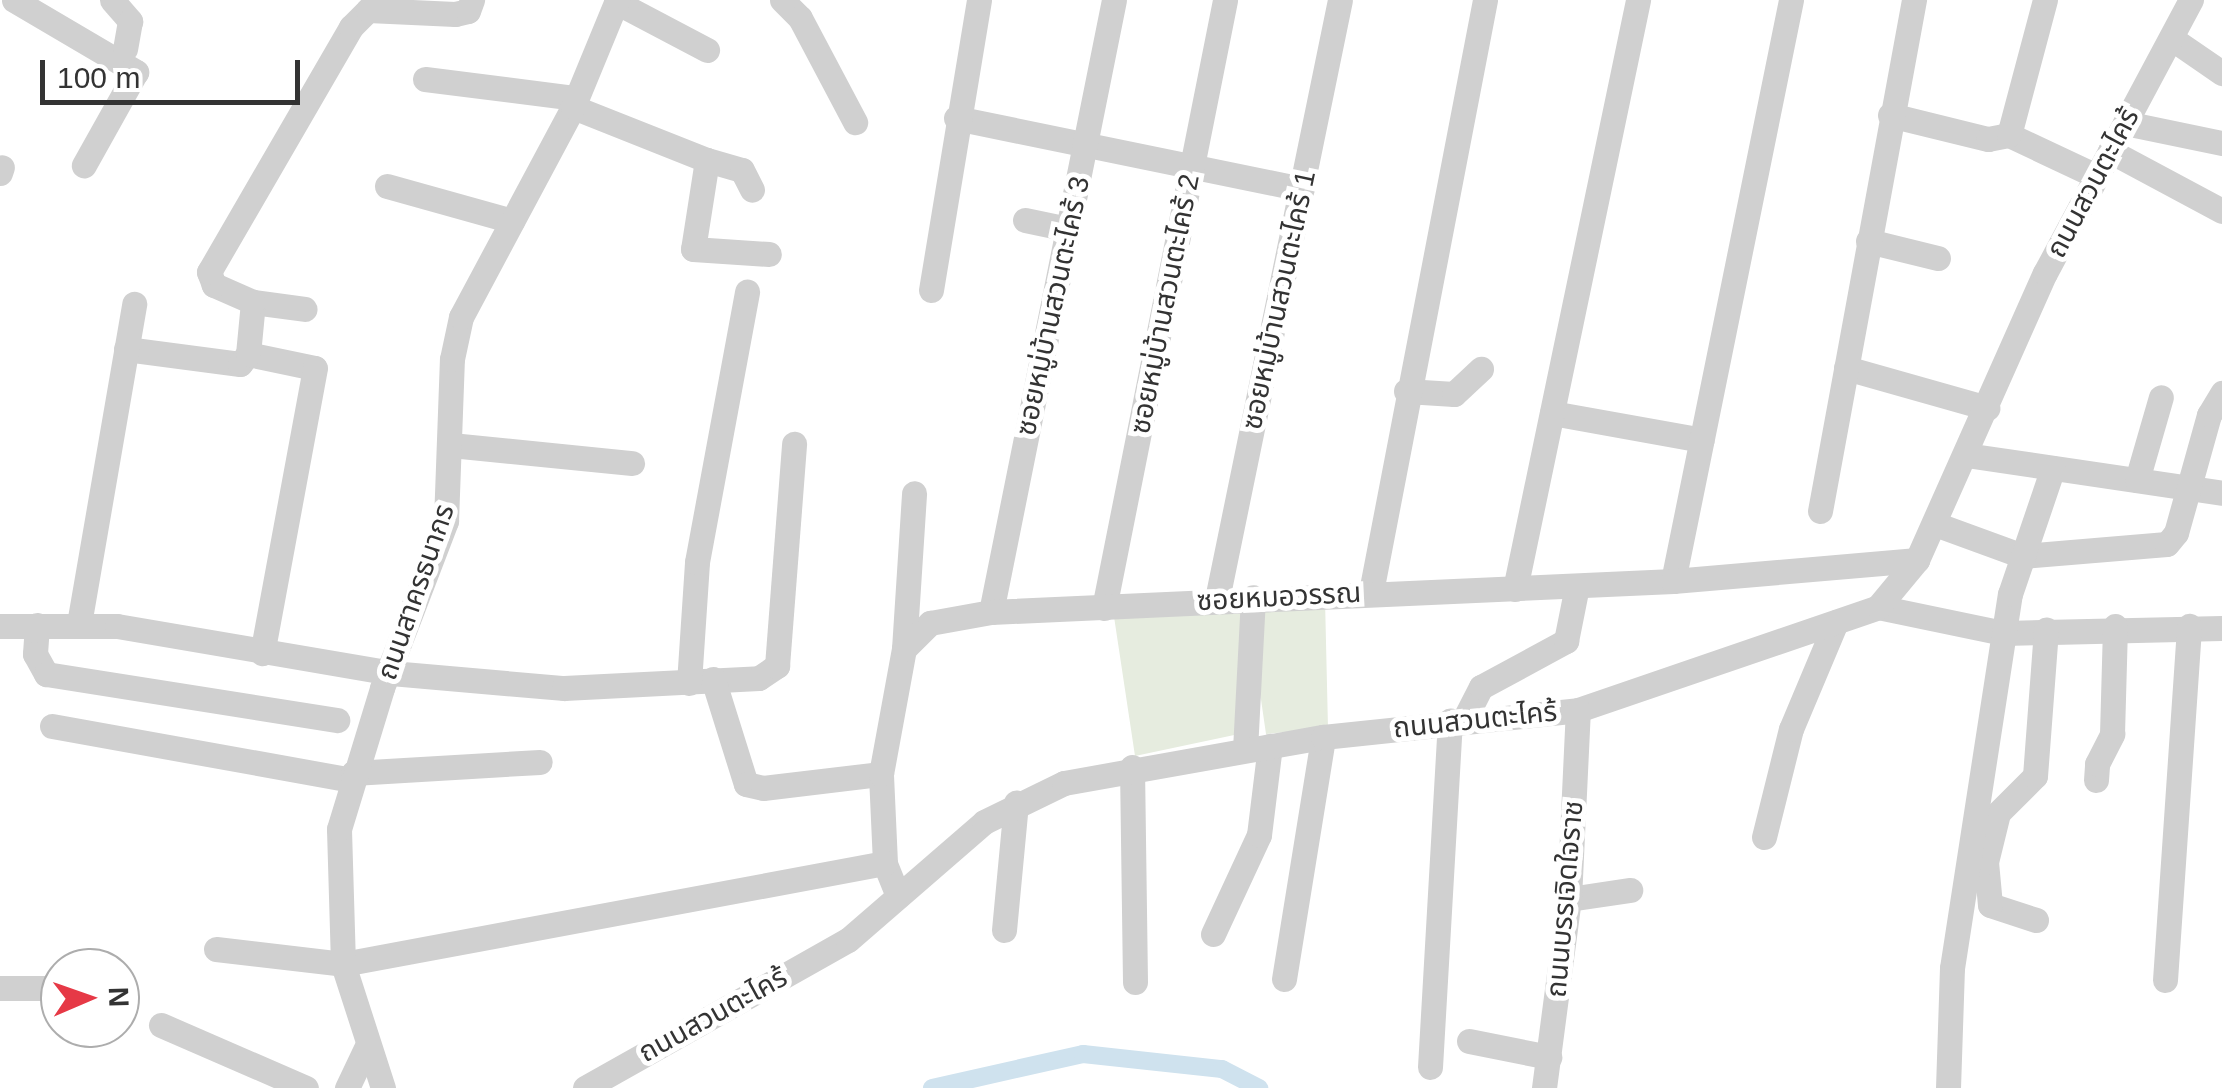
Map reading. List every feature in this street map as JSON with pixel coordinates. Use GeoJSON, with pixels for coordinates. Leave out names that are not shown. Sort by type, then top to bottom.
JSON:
{"type":"FeatureCollection","features":[{"type":"Feature","properties":{"kind":"street"},"geometry":{"type":"LineString","coordinates":[[14,0],[133,66],[135,81],[84,165]]}},
{"type":"Feature","properties":{"kind":"street"},"geometry":{"type":"LineString","coordinates":[[112,0],[130,21],[125,49]]}},
{"type":"Feature","properties":{"kind":"street"},"geometry":{"type":"LineString","coordinates":[[304,309],[253,302],[214,285],[209,272],[351,27],[368,10],[455,14],[468,10],[472,0]]}},
{"type":"Feature","properties":{"kind":"street"},"geometry":{"type":"LineString","coordinates":[[782,0],[800,18],[855,122]]}},
{"type":"Feature","properties":{"kind":"street"},"geometry":{"type":"LineString","coordinates":[[931,290],[956,118],[979,0]]}},
{"type":"Feature","properties":{"kind":"street","name":"ซอยหมู่บ้านสวนตะไคร้ 3"},"geometry":{"type":"LineString","coordinates":[[991,612],[1114,0]]}},
{"type":"Feature","properties":{"kind":"street","name":"ซอยหมู่บ้านสวนตะไคร้ 2"},"geometry":{"type":"LineString","coordinates":[[1104,608],[1225,0]]}},
{"type":"Feature","properties":{"kind":"street","name":"ซอยหมู่บ้านสวนตะไคร้ 1"},"geometry":{"type":"LineString","coordinates":[[1217,599],[1340,0]]}},
{"type":"Feature","properties":{"kind":"street"},"geometry":{"type":"LineString","coordinates":[[1371,592],[1406,391],[1485,0]]}},
{"type":"Feature","properties":{"kind":"street"},"geometry":{"type":"LineString","coordinates":[[1516,589],[1638,0]]}},
{"type":"Feature","properties":{"kind":"street"},"geometry":{"type":"LineString","coordinates":[[1673,581],[1792,0]]}},
{"type":"Feature","properties":{"kind":"street"},"geometry":{"type":"LineString","coordinates":[[1820,511],[1914,0]]}},
{"type":"Feature","properties":{"kind":"street"},"geometry":{"type":"LineString","coordinates":[[2010,135],[2046,0]]}},
{"type":"Feature","properties":{"kind":"street","name":"ถนนสวนตะไคร้"},"geometry":{"type":"LineString","coordinates":[[585,1088],[848,940],[937,856],[1016,803],[1064,783],[1323,737],[1457,719],[1578,710],[1878,607],[1917,560],[2096,176],[2191,0]]}},
{"type":"Feature","properties":{"kind":"street"},"geometry":{"type":"LineString","coordinates":[[617,1],[707,50]]}},
{"type":"Feature","properties":{"kind":"street","name":"ถนนสาครธนากร"},"geometry":{"type":"LineString","coordinates":[[383,1088],[366,1048],[343,964],[336,886],[352,777],[446,521],[454,338],[574,102],[617,1]]}},
{"type":"Feature","properties":{"kind":"street"},"geometry":{"type":"LineString","coordinates":[[2170,38],[2222,73]]}},
{"type":"Feature","properties":{"kind":"street"},"geometry":{"type":"LineString","coordinates":[[425,79],[574,102],[707,160],[742,170],[752,190]]}},
{"type":"Feature","properties":{"kind":"street"},"geometry":{"type":"LineString","coordinates":[[1890,115],[1988,139],[2010,135],[2096,176]]}},
{"type":"Feature","properties":{"kind":"street"},"geometry":{"type":"LineString","coordinates":[[956,118],[1302,189]]}},
{"type":"Feature","properties":{"kind":"street"},"geometry":{"type":"LineString","coordinates":[[2125,122],[2222,143]]}},
{"type":"Feature","properties":{"kind":"street"},"geometry":{"type":"LineString","coordinates":[[2110,151],[2222,212]]}},
{"type":"Feature","properties":{"kind":"street"},"geometry":{"type":"LineString","coordinates":[[707,160],[693,249],[769,254]]}},
{"type":"Feature","properties":{"kind":"street"},"geometry":{"type":"LineString","coordinates":[[386,186],[512,221]]}},
{"type":"Feature","properties":{"kind":"street"},"geometry":{"type":"LineString","coordinates":[[1026,220],[1068,229]]}},
{"type":"Feature","properties":{"kind":"street"},"geometry":{"type":"LineString","coordinates":[[1868,241],[1938,258]]}},
{"type":"Feature","properties":{"kind":"street"},"geometry":{"type":"LineString","coordinates":[[747,292],[697,562],[701,681],[746,784],[763,788],[881,774]]}},
{"type":"Feature","properties":{"kind":"street"},"geometry":{"type":"LineString","coordinates":[[126,349],[240,364],[248,354],[253,302]]}},
{"type":"Feature","properties":{"kind":"street"},"geometry":{"type":"LineString","coordinates":[[79,624],[134,304]]}},
{"type":"Feature","properties":{"kind":"street"},"geometry":{"type":"LineString","coordinates":[[248,354],[308,365],[316,373],[262,653]]}},
{"type":"Feature","properties":{"kind":"street"},"geometry":{"type":"LineString","coordinates":[[1846,368],[1987,408]]}},
{"type":"Feature","properties":{"kind":"street"},"geometry":{"type":"LineString","coordinates":[[1406,391],[1454,394],[1481,369]]}},
{"type":"Feature","properties":{"kind":"street"},"geometry":{"type":"LineString","coordinates":[[1935,524],[2023,556],[2167,544],[2190,488],[2208,414],[2222,393]]}},
{"type":"Feature","properties":{"kind":"street"},"geometry":{"type":"LineString","coordinates":[[2137,480],[2161,397]]}},
{"type":"Feature","properties":{"kind":"street"},"geometry":{"type":"LineString","coordinates":[[1552,413],[1702,440]]}},
{"type":"Feature","properties":{"kind":"street"},"geometry":{"type":"LineString","coordinates":[[0,626],[79,624],[391,673],[564,688],[759,678],[777,666],[794,444]]}},
{"type":"Feature","properties":{"kind":"street"},"geometry":{"type":"LineString","coordinates":[[451,445],[632,462]]}},
{"type":"Feature","properties":{"kind":"street"},"geometry":{"type":"LineString","coordinates":[[1966,456],[2222,493]]}},
{"type":"Feature","properties":{"kind":"street"},"geometry":{"type":"LineString","coordinates":[[1948,1088],[1952,968],[1980,846],[2004,632],[2023,556],[2053,468]]}},
{"type":"Feature","properties":{"kind":"street"},"geometry":{"type":"LineString","coordinates":[[898,896],[886,863],[881,774],[904,649],[914,493]]}},
{"type":"Feature","properties":{"kind":"street","name":"ซอยหมอวรรณ"},"geometry":{"type":"LineString","coordinates":[[904,649],[930,623],[991,612],[1252,597],[1673,581],[1917,560]]}},
{"type":"Feature","properties":{"kind":"street"},"geometry":{"type":"LineString","coordinates":[[1430,1067],[1457,719],[1481,687],[1566,642],[1577,586]]}},
{"type":"Feature","properties":{"kind":"street"},"geometry":{"type":"LineString","coordinates":[[1214,934],[1259,835],[1252,597]]}},
{"type":"Feature","properties":{"kind":"street"},"geometry":{"type":"LineString","coordinates":[[1878,607],[2004,632],[2115,626],[2222,628]]}},
{"type":"Feature","properties":{"kind":"street"},"geometry":{"type":"LineString","coordinates":[[1764,837],[1791,730],[1836,622]]}},
{"type":"Feature","properties":{"kind":"street"},"geometry":{"type":"LineString","coordinates":[[37,624],[35,654],[46,674],[337,720]]}},
{"type":"Feature","properties":{"kind":"street"},"geometry":{"type":"LineString","coordinates":[[2096,780],[2112,734],[2115,626]]}},
{"type":"Feature","properties":{"kind":"street"},"geometry":{"type":"LineString","coordinates":[[2165,980],[2188,626]]}},
{"type":"Feature","properties":{"kind":"street"},"geometry":{"type":"LineString","coordinates":[[2036,920],[1990,905],[1980,846],[1998,813],[2035,776],[2046,628]]}},
{"type":"Feature","properties":{"kind":"street","name":"ถนนบรรเจิดใจราช"},"geometry":{"type":"LineString","coordinates":[[1544,1088],[1569,899],[1578,710]]}},
{"type":"Feature","properties":{"kind":"street"},"geometry":{"type":"LineString","coordinates":[[52,726],[352,777],[540,762]]}},
{"type":"Feature","properties":{"kind":"street"},"geometry":{"type":"LineString","coordinates":[[1284,979],[1323,737]]}},
{"type":"Feature","properties":{"kind":"street"},"geometry":{"type":"LineString","coordinates":[[1132,768],[1135,982]]}},
{"type":"Feature","properties":{"kind":"street"},"geometry":{"type":"LineString","coordinates":[[1004,930],[1016,803]]}},
{"type":"Feature","properties":{"kind":"street"},"geometry":{"type":"LineString","coordinates":[[216,949],[343,964],[886,863]]}},
{"type":"Feature","properties":{"kind":"street"},"geometry":{"type":"LineString","coordinates":[[1569,899],[1630,890]]}},
{"type":"Feature","properties":{"kind":"street"},"geometry":{"type":"LineString","coordinates":[[0,988],[40,988]]}},
{"type":"Feature","properties":{"kind":"street"},"geometry":{"type":"LineString","coordinates":[[161,1025],[306,1088]]}},
{"type":"Feature","properties":{"kind":"street"},"geometry":{"type":"LineString","coordinates":[[1468,1041],[1549,1057]]}},
{"type":"Feature","properties":{"kind":"street"},"geometry":{"type":"LineString","coordinates":[[347,1088],[366,1048]]}},
{"type":"Feature","properties":{"kind":"shaded area"},"geometry":{"type":"Polygon","coordinates":[[[1325,599],[1328,728],[1266,734],[1248,610],[1239,734],[1135,756],[1113,610],[1325,599]]]}},
{"type":"Feature","properties":{"kind":"waterway"},"geometry":{"type":"LineString","coordinates":[[932,1088],[1083,1054],[1222,1069],[1259,1088]]}}]}
